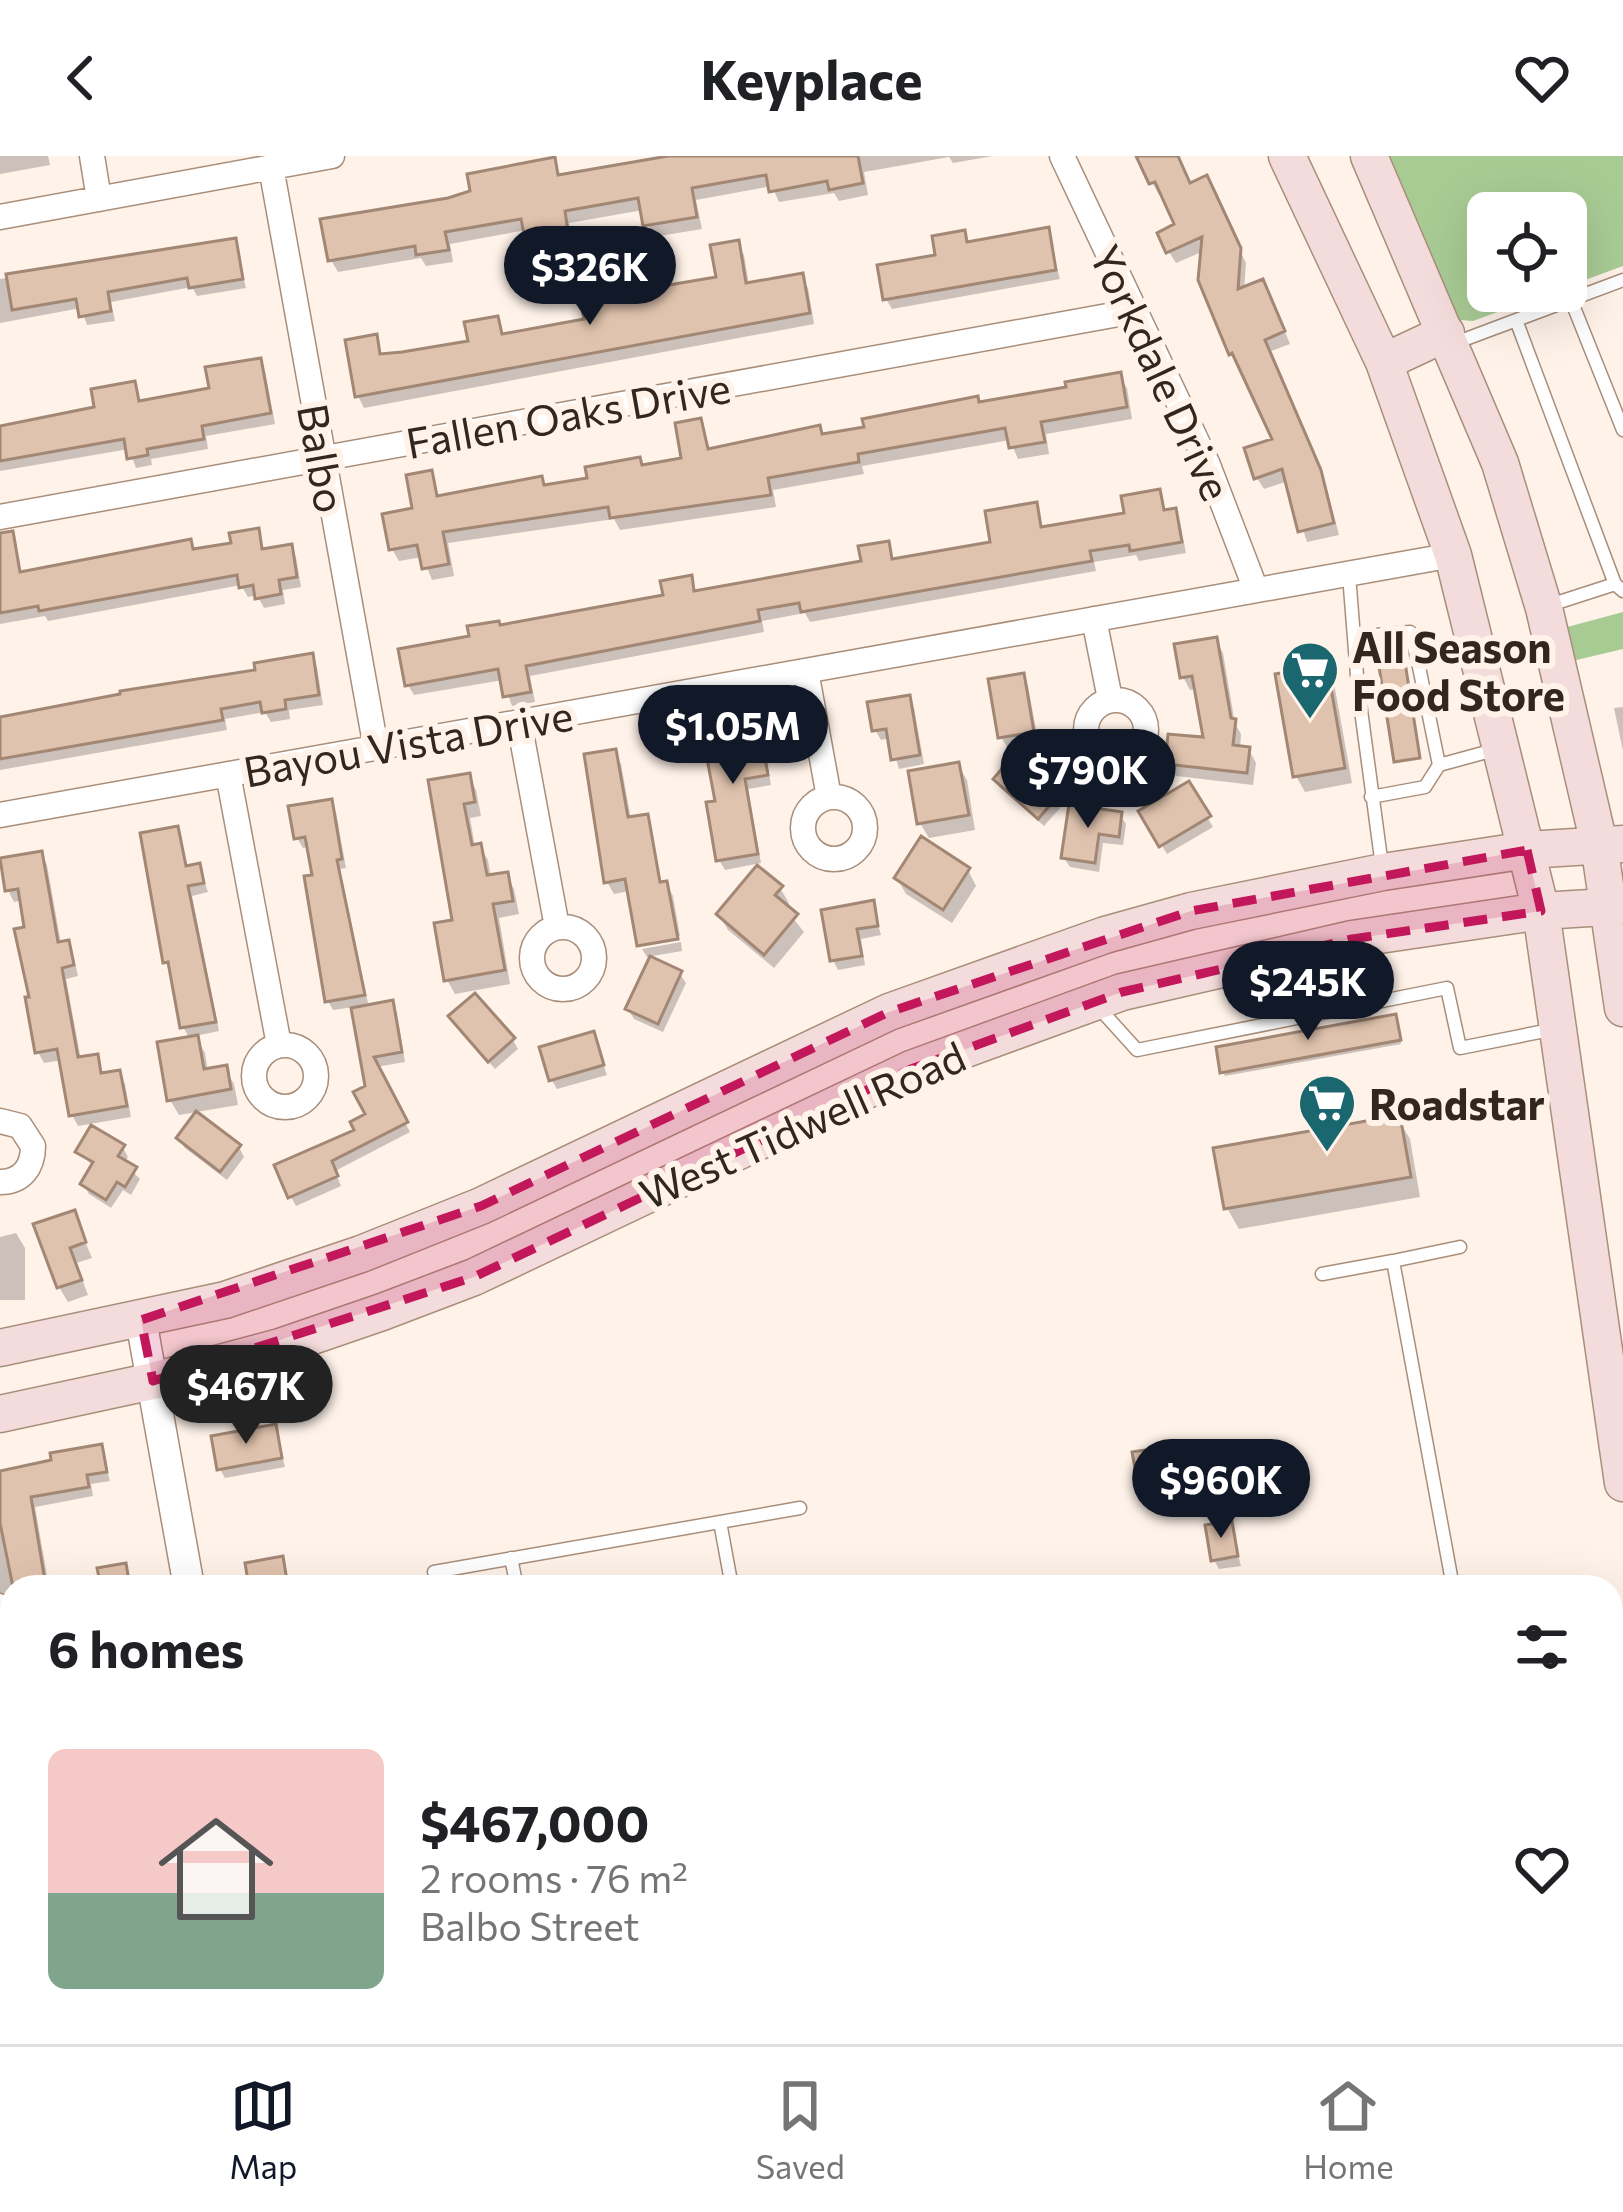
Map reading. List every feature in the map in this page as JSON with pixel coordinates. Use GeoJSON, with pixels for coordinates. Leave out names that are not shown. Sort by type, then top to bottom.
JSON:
{"type":"FeatureCollection","features":[{"type":"Feature","properties":{"kind":"main road"},"geometry":{"type":"LineString","coordinates":[[1287,156],[1384,362],[1453,555],[1502,748],[1540,911],[1623,1483]]}},
{"type":"Feature","properties":{"kind":"main road"},"geometry":{"type":"LineString","coordinates":[[1369,156],[1500,463],[1544,608],[1611,844],[1623,1008]]}},
{"type":"Feature","properties":{"kind":"main road"},"geometry":{"type":"LineString","coordinates":[[1384,362],[1448,339]]}},
{"type":"Feature","properties":{"kind":"main road","name":"West Tidwell Road"},"geometry":{"type":"LineString","coordinates":[[0,1348],[226,1300],[361,1254],[481,1206],[889,1012],[1105,935],[1191,910],[1383,872],[1527,850],[1611,844]]}},
{"type":"Feature","properties":{"kind":"main road","name":"West Tidwell Road"},"geometry":{"type":"LineString","coordinates":[[0,1414],[280,1347],[400,1305],[474,1276],[911,1069],[1108,997],[1352,939],[1540,911],[1615,906]]}},
{"type":"Feature","properties":{"kind":"main road"},"geometry":{"type":"LineString","coordinates":[[1105,935],[1108,997]]}},
{"type":"Feature","properties":{"kind":"main road"},"geometry":{"type":"LineString","coordinates":[[616,1144],[641,1196]]}},
{"type":"Feature","properties":{"kind":"street"},"geometry":{"type":"LineString","coordinates":[[92,156],[99,199]]}},
{"type":"Feature","properties":{"kind":"street"},"geometry":{"type":"LineString","coordinates":[[0,217],[332,156]]}},
{"type":"Feature","properties":{"kind":"street","name":"Yorkdale Drive"},"geometry":{"type":"LineString","coordinates":[[1062,156],[1208,465],[1256,590]]}},
{"type":"Feature","properties":{"kind":"street","name":"Balbo"},"geometry":{"type":"LineString","coordinates":[[271,167],[376,748]]}},
{"type":"Feature","properties":{"kind":"street","name":"Fallen Oaks Drive"},"geometry":{"type":"LineString","coordinates":[[0,517],[1135,311]]}},
{"type":"Feature","properties":{"kind":"street","name":"Bayou Vista Drive"},"geometry":{"type":"LineString","coordinates":[[0,815],[1453,555]]}},
{"type":"Feature","properties":{"kind":"street"},"geometry":{"type":"LineString","coordinates":[[1094,619],[1110,700]]}},
{"type":"Feature","properties":{"kind":"street"},"geometry":{"type":"LineString","coordinates":[[806,671],[829,797]]}},
{"type":"Feature","properties":{"kind":"street"},"geometry":{"type":"LineString","coordinates":[[519,722],[557,927]]}},
{"type":"Feature","properties":{"kind":"street"},"geometry":{"type":"LineString","coordinates":[[228,775],[279,1045]]}},
{"type":"Feature","properties":{"kind":"street"},"geometry":{"type":"LineString","coordinates":[[0,1121],[20,1126],[28,1134],[33,1158],[20,1177],[0,1182]]}},
{"type":"Feature","properties":{"kind":"street"},"geometry":{"type":"LineString","coordinates":[[141,1320],[187,1575]]}},
{"type":"Feature","properties":{"kind":"lane"},"geometry":{"type":"LineString","coordinates":[[1587,294],[1623,280]]}},
{"type":"Feature","properties":{"kind":"lane"},"geometry":{"type":"LineString","coordinates":[[1448,339],[1538,312]]}},
{"type":"Feature","properties":{"kind":"lane"},"geometry":{"type":"LineString","coordinates":[[1576,312],[1623,430]]}},
{"type":"Feature","properties":{"kind":"lane"},"geometry":{"type":"LineString","coordinates":[[1516,320],[1619,587],[1544,608]]}},
{"type":"Feature","properties":{"kind":"lane"},"geometry":{"type":"LineString","coordinates":[[1349,575],[1383,872]]}},
{"type":"Feature","properties":{"kind":"lane"},"geometry":{"type":"LineString","coordinates":[[1354,637],[1410,632],[1439,765],[1425,788],[1371,797]]}},
{"type":"Feature","properties":{"kind":"lane"},"geometry":{"type":"LineString","coordinates":[[1418,662],[1476,649]]}},
{"type":"Feature","properties":{"kind":"lane"},"geometry":{"type":"LineString","coordinates":[[1439,765],[1502,748]]}},
{"type":"Feature","properties":{"kind":"lane"},"geometry":{"type":"LineString","coordinates":[[1352,939],[1368,1003]]}},
{"type":"Feature","properties":{"kind":"lane"},"geometry":{"type":"LineString","coordinates":[[1108,997],[1137,1050],[1447,988],[1460,1048],[1557,1029]]}},
{"type":"Feature","properties":{"kind":"lane"},"geometry":{"type":"LineString","coordinates":[[1322,1274],[1460,1246]]}},
{"type":"Feature","properties":{"kind":"lane"},"geometry":{"type":"LineString","coordinates":[[1393,1261],[1451,1575]]}},
{"type":"Feature","properties":{"kind":"lane"},"geometry":{"type":"LineString","coordinates":[[434,1572],[800,1508]]}},
{"type":"Feature","properties":{"kind":"lane"},"geometry":{"type":"LineString","coordinates":[[720,1522],[730,1575]]}},
{"type":"Feature","properties":{"kind":"lane"},"geometry":{"type":"LineString","coordinates":[[511,1558],[515,1575]]}},
{"type":"Feature","properties":{"kind":"highlighted area"},"geometry":{"type":"Polygon","coordinates":[[[1527,850],[1541,911],[1352,939],[1122,992],[911,1069],[474,1277],[153,1381],[141,1320],[481,1206],[889,1012],[1191,911],[1527,850]]]}},
{"type":"Feature","properties":{"kind":"green space"},"geometry":{"type":"Polygon","coordinates":[[[1380,156],[1623,156],[1623,266],[1587,279],[1587,192],[1467,192],[1467,312],[1498,312],[1473,321],[1460,320],[1380,156]]]}},
{"type":"Feature","properties":{"kind":"green space"},"geometry":{"type":"Polygon","coordinates":[[[1623,612],[1623,649],[1568,662],[1560,629],[1623,612]]]}},
{"type":"Feature","properties":{"kind":"building"},"geometry":{"type":"Polygon","coordinates":[[[668,156],[858,156],[863,183],[829,190],[827,181],[769,192],[766,175],[692,188],[697,217],[643,226],[638,198],[565,211],[568,232],[525,239],[521,219],[445,232],[449,250],[416,255],[415,246],[328,261],[320,219],[448,198],[470,191],[467,174],[555,157],[558,175],[668,156]]]}},
{"type":"Feature","properties":{"kind":"building"},"geometry":{"type":"Polygon","coordinates":[[[1136,156],[1178,156],[1190,183],[1207,175],[1241,248],[1238,289],[1263,279],[1285,331],[1265,340],[1321,470],[1334,523],[1298,532],[1282,469],[1254,479],[1244,448],[1272,439],[1198,280],[1202,237],[1166,253],[1157,233],[1174,224],[1155,182],[1149,184],[1136,156]]]}},
{"type":"Feature","properties":{"kind":"building"},"geometry":{"type":"Polygon","coordinates":[[[1049,227],[1056,270],[883,300],[877,265],[935,255],[932,236],[965,230],[967,242],[1049,227]]]}},
{"type":"Feature","properties":{"kind":"building"},"geometry":{"type":"Polygon","coordinates":[[[236,238],[243,279],[189,288],[187,278],[108,292],[111,311],[79,317],[76,299],[12,310],[6,274],[236,238]]]}},
{"type":"Feature","properties":{"kind":"building"},"geometry":{"type":"Polygon","coordinates":[[[739,240],[746,283],[803,273],[810,313],[355,397],[345,340],[377,334],[380,354],[468,341],[464,322],[498,316],[502,334],[584,319],[580,300],[716,277],[710,245],[739,240]]]}},
{"type":"Feature","properties":{"kind":"building"},"geometry":{"type":"Polygon","coordinates":[[[261,358],[271,413],[202,426],[204,439],[147,449],[148,455],[127,459],[124,439],[0,461],[0,426],[94,407],[91,389],[135,381],[139,401],[209,388],[205,367],[261,358]]]}},
{"type":"Feature","properties":{"kind":"building"},"geometry":{"type":"Polygon","coordinates":[[[1121,372],[1127,407],[1041,422],[1045,442],[1009,448],[1005,428],[858,454],[859,462],[768,478],[771,495],[610,518],[608,507],[443,532],[449,564],[422,569],[417,545],[389,550],[382,514],[412,508],[406,475],[432,470],[437,496],[542,476],[544,485],[587,478],[585,467],[640,457],[642,465],[681,458],[675,423],[701,418],[708,449],[820,425],[822,434],[864,427],[862,419],[978,396],[979,402],[1066,387],[1065,382],[1121,372]]]}},
{"type":"Feature","properties":{"kind":"building"},"geometry":{"type":"Polygon","coordinates":[[[1160,489],[1164,510],[1176,508],[1182,542],[1130,551],[1129,545],[1090,551],[1092,561],[801,612],[799,603],[758,610],[760,621],[526,666],[531,692],[503,697],[498,669],[405,686],[398,649],[469,636],[467,626],[499,621],[500,625],[663,595],[660,581],[692,575],[694,591],[861,561],[858,546],[889,541],[892,559],[990,542],[985,511],[1037,502],[1041,527],[1124,513],[1121,496],[1160,489]]]}},
{"type":"Feature","properties":{"kind":"building"},"geometry":{"type":"Polygon","coordinates":[[[259,528],[262,549],[292,544],[297,577],[279,580],[281,594],[255,599],[253,585],[239,588],[237,575],[39,611],[38,606],[0,613],[0,533],[13,531],[20,572],[191,539],[193,549],[231,543],[229,533],[259,528]]]}},
{"type":"Feature","properties":{"kind":"building"},"geometry":{"type":"Polygon","coordinates":[[[1217,637],[1231,718],[1236,719],[1233,745],[1250,747],[1247,773],[1165,764],[1168,734],[1203,737],[1192,676],[1180,678],[1174,644],[1217,637]]]}},
{"type":"Feature","properties":{"kind":"building"},"geometry":{"type":"Polygon","coordinates":[[[313,653],[319,695],[285,700],[286,709],[262,713],[260,702],[221,709],[223,720],[0,759],[0,717],[120,691],[255,670],[254,663],[313,653]]]}},
{"type":"Feature","properties":{"kind":"building"},"geometry":{"type":"Polygon","coordinates":[[[1404,656],[1420,758],[1394,762],[1378,660],[1404,656]]]}},
{"type":"Feature","properties":{"kind":"building","name":"All Season Food Store"},"geometry":{"type":"Polygon","coordinates":[[[1327,665],[1345,768],[1293,777],[1275,674],[1327,665]]]}},
{"type":"Feature","properties":{"kind":"building"},"geometry":{"type":"Polygon","coordinates":[[[1024,673],[1034,732],[998,738],[988,679],[1024,673]]]}},
{"type":"Feature","properties":{"kind":"building"},"geometry":{"type":"Polygon","coordinates":[[[910,695],[920,755],[891,760],[886,729],[872,731],[867,702],[910,695]]]}},
{"type":"Feature","properties":{"kind":"building"},"geometry":{"type":"Polygon","coordinates":[[[759,722],[768,775],[745,779],[758,854],[716,861],[706,802],[715,801],[702,732],[759,722]]]}},
{"type":"Feature","properties":{"kind":"building"},"geometry":{"type":"Polygon","coordinates":[[[1020,748],[1040,766],[1033,774],[1058,796],[1038,819],[993,779],[1020,748]]]}},
{"type":"Feature","properties":{"kind":"building"},"geometry":{"type":"Polygon","coordinates":[[[616,749],[628,817],[648,814],[660,882],[667,881],[678,939],[637,946],[625,879],[604,883],[584,754],[616,749]]]}},
{"type":"Feature","properties":{"kind":"building"},"geometry":{"type":"Polygon","coordinates":[[[959,762],[969,815],[917,824],[908,771],[959,762]]]}},
{"type":"Feature","properties":{"kind":"building"},"geometry":{"type":"Polygon","coordinates":[[[470,773],[475,802],[464,804],[472,845],[481,843],[487,875],[508,872],[513,901],[493,904],[505,970],[444,981],[434,923],[452,920],[428,780],[470,773]]]}},
{"type":"Feature","properties":{"kind":"building"},"geometry":{"type":"Polygon","coordinates":[[[1189,781],[1211,816],[1159,847],[1138,811],[1189,781]]]}},
{"type":"Feature","properties":{"kind":"building"},"geometry":{"type":"Polygon","coordinates":[[[332,799],[342,859],[337,860],[365,995],[325,1002],[304,876],[312,875],[305,837],[294,839],[288,806],[332,799]]]}},
{"type":"Feature","properties":{"kind":"building"},"geometry":{"type":"Polygon","coordinates":[[[1069,804],[1122,812],[1119,837],[1099,834],[1095,863],[1061,858],[1069,804]]]}},
{"type":"Feature","properties":{"kind":"building"},"geometry":{"type":"Polygon","coordinates":[[[178,826],[186,866],[200,863],[204,883],[188,886],[216,1022],[180,1028],[140,833],[178,826]]]}},
{"type":"Feature","properties":{"kind":"building"},"geometry":{"type":"Polygon","coordinates":[[[921,836],[970,868],[943,910],[894,878],[921,836]]]}},
{"type":"Feature","properties":{"kind":"building"},"geometry":{"type":"Polygon","coordinates":[[[42,851],[58,942],[69,940],[74,965],[62,968],[78,1057],[98,1054],[101,1073],[120,1070],[127,1106],[69,1116],[57,1049],[35,1053],[14,929],[24,927],[18,889],[5,891],[0,858],[42,851]]]}},
{"type":"Feature","properties":{"kind":"building"},"geometry":{"type":"Polygon","coordinates":[[[757,865],[783,886],[775,895],[798,914],[764,955],[716,914],[757,865]]]}},
{"type":"Feature","properties":{"kind":"building"},"geometry":{"type":"Polygon","coordinates":[[[874,900],[878,926],[857,929],[862,956],[830,961],[821,910],[874,900]]]}},
{"type":"Feature","properties":{"kind":"building"},"geometry":{"type":"Polygon","coordinates":[[[650,956],[682,971],[658,1024],[625,1009],[650,956]]]}},
{"type":"Feature","properties":{"kind":"building"},"geometry":{"type":"Polygon","coordinates":[[[475,993],[515,1038],[488,1062],[448,1016],[475,993]]]}},
{"type":"Feature","properties":{"kind":"building"},"geometry":{"type":"Polygon","coordinates":[[[393,1000],[402,1052],[374,1057],[408,1122],[332,1161],[338,1176],[288,1198],[274,1165],[354,1130],[350,1122],[365,1114],[353,1092],[365,1086],[351,1008],[393,1000]]]}},
{"type":"Feature","properties":{"kind":"building"},"geometry":{"type":"Polygon","coordinates":[[[1396,1014],[1401,1040],[1220,1073],[1216,1047],[1396,1014]]]}},
{"type":"Feature","properties":{"kind":"building"},"geometry":{"type":"Polygon","coordinates":[[[594,1031],[604,1065],[549,1081],[539,1047],[594,1031]]]}},
{"type":"Feature","properties":{"kind":"building"},"geometry":{"type":"Polygon","coordinates":[[[198,1035],[204,1069],[227,1065],[231,1089],[167,1101],[157,1042],[198,1035]]]}},
{"type":"Feature","properties":{"kind":"building"},"geometry":{"type":"Polygon","coordinates":[[[196,1111],[241,1145],[220,1172],[176,1138],[196,1111]]]}},
{"type":"Feature","properties":{"kind":"building"},"geometry":{"type":"Polygon","coordinates":[[[1400,1115],[1411,1177],[1224,1209],[1213,1148],[1400,1115]]]}},
{"type":"Feature","properties":{"kind":"building"},"geometry":{"type":"Polygon","coordinates":[[[91,1125],[125,1145],[118,1156],[137,1167],[125,1187],[117,1182],[106,1200],[80,1184],[93,1162],[75,1152],[91,1125]]]}},
{"type":"Feature","properties":{"kind":"building"},"geometry":{"type":"Polygon","coordinates":[[[75,1210],[86,1242],[70,1248],[82,1280],[57,1288],[33,1224],[75,1210]]]}},
{"type":"Feature","properties":{"kind":"building"},"geometry":{"type":"Polygon","coordinates":[[[276,1424],[282,1458],[217,1470],[211,1436],[276,1424]]]}},
{"type":"Feature","properties":{"kind":"building"},"geometry":{"type":"Polygon","coordinates":[[[102,1444],[107,1472],[87,1475],[89,1487],[31,1497],[44,1575],[11,1575],[0,1523],[0,1471],[51,1460],[50,1453],[102,1444]]]}},
{"type":"Feature","properties":{"kind":"building"},"geometry":{"type":"Polygon","coordinates":[[[1152,1449],[1157,1482],[1138,1485],[1132,1452],[1152,1449]]]}},
{"type":"Feature","properties":{"kind":"building"},"geometry":{"type":"Polygon","coordinates":[[[1232,1521],[1238,1556],[1211,1561],[1205,1525],[1232,1521]]]}},
{"type":"Feature","properties":{"kind":"building"},"geometry":{"type":"Polygon","coordinates":[[[283,1556],[286,1575],[247,1575],[245,1563],[283,1556]]]}},
{"type":"Feature","properties":{"kind":"building"},"geometry":{"type":"Polygon","coordinates":[[[126,1563],[128,1575],[98,1575],[97,1568],[126,1563]]]}},
{"type":"Feature","properties":{"kind":"place","name":"All Season Food Store"},"geometry":{"type":"Point","coordinates":[1310,721]}},
{"type":"Feature","properties":{"kind":"place","name":"Roadstar"},"geometry":{"type":"Point","coordinates":[1327,1154]}}]}
